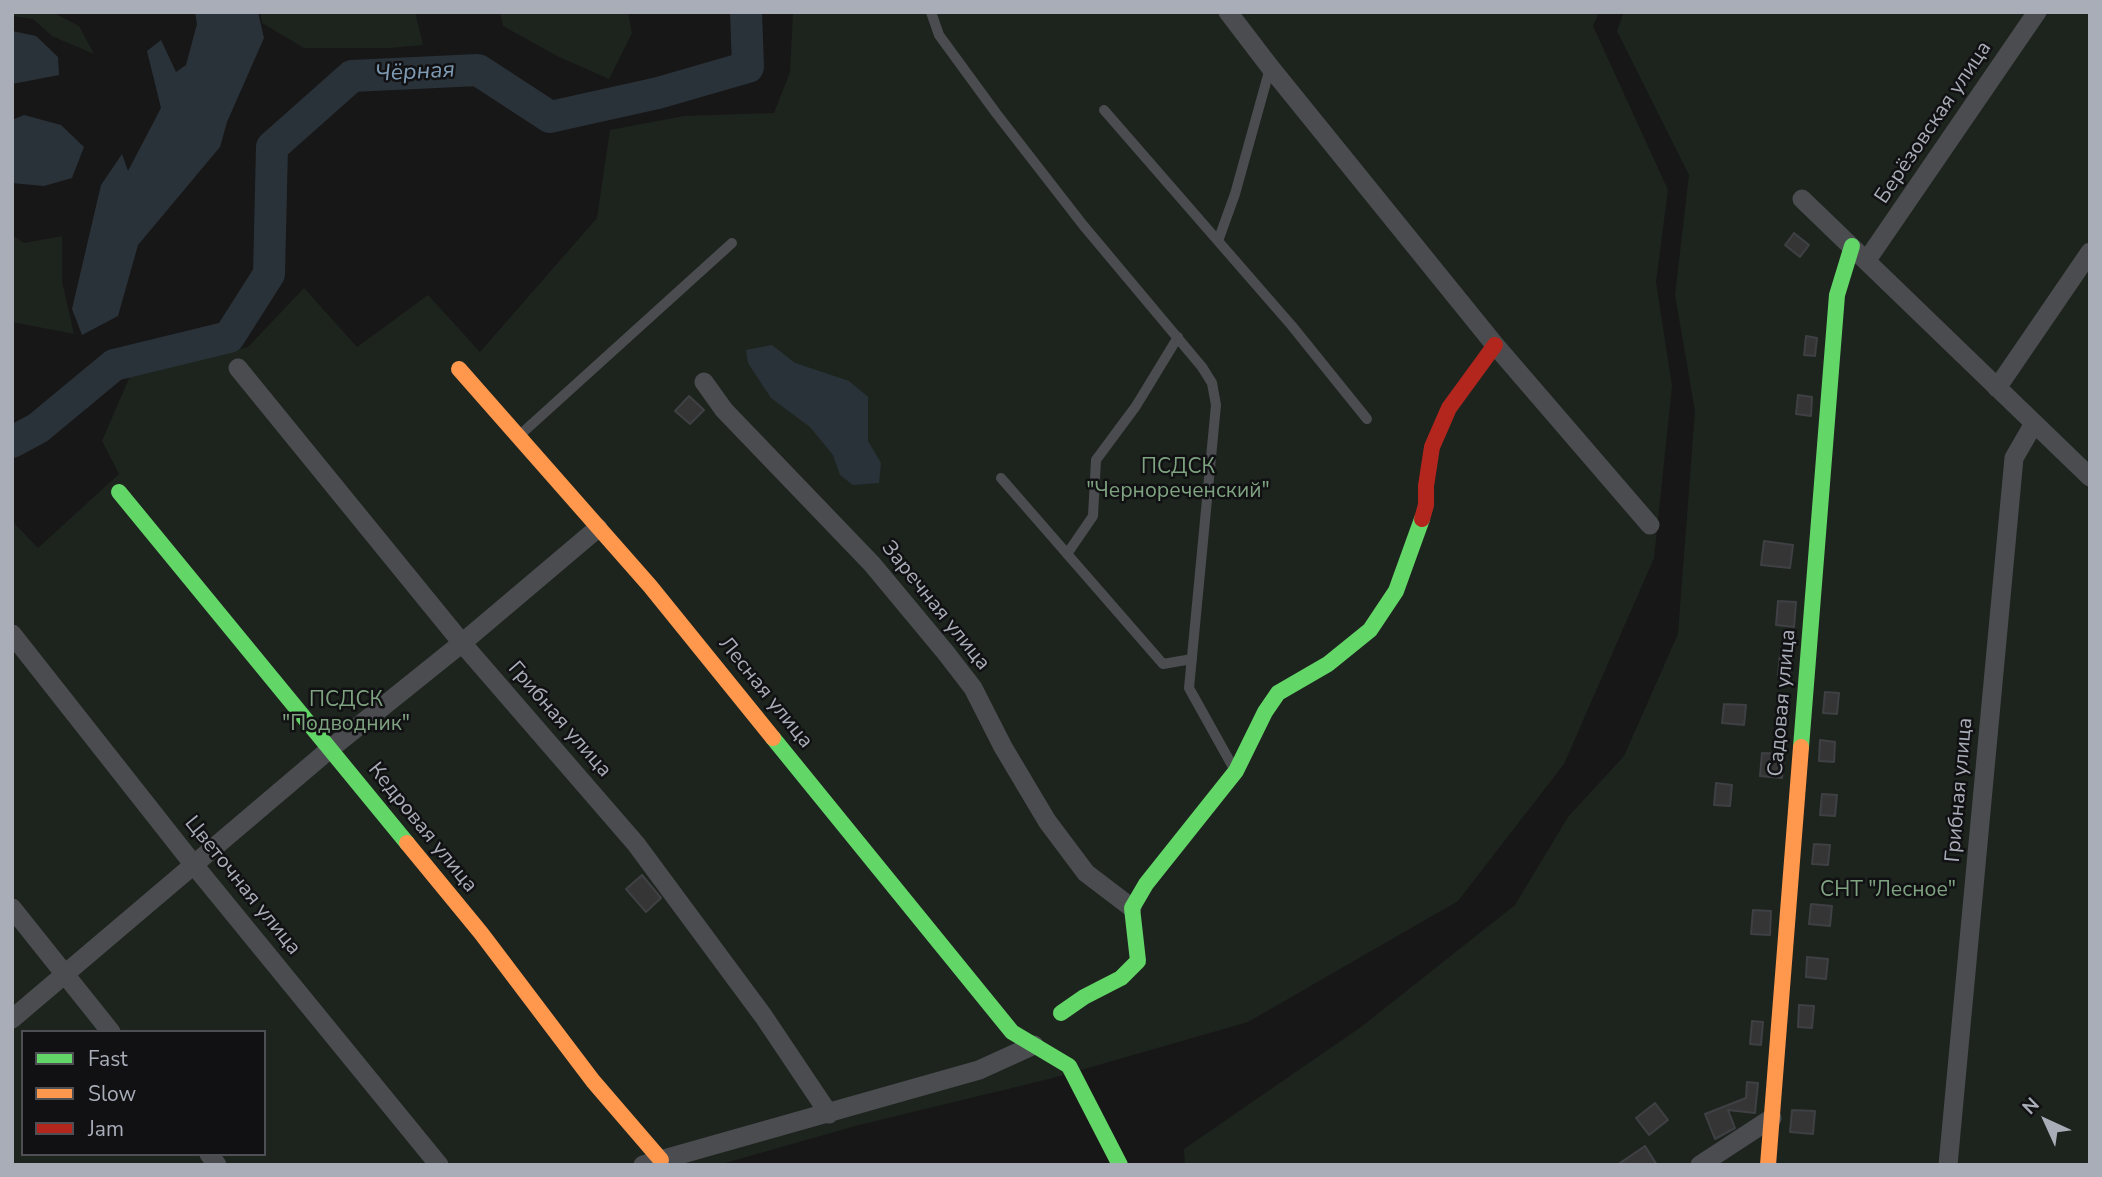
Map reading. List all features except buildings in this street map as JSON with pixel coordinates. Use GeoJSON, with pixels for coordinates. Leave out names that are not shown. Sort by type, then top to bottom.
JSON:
{"type":"FeatureCollection","features":[{"type":"Feature","properties":{"kind":"street"},"geometry":{"type":"LineString","coordinates":[[1228,12],[1495,345],[1650,525]]}},
{"type":"Feature","properties":{"kind":"street","name":"Берёзовская улица"},"geometry":{"type":"LineString","coordinates":[[1867,260],[2038,12]]}},
{"type":"Feature","properties":{"kind":"street"},"geometry":{"type":"LineString","coordinates":[[1802,199],[2090,477]]}},
{"type":"Feature","properties":{"kind":"street","name":"Садовая улица"},"geometry":{"type":"LineString","coordinates":[[1768,1165],[1837,295],[1852,246]]}},
{"type":"Feature","properties":{"kind":"street"},"geometry":{"type":"LineString","coordinates":[[1997,388],[2090,252]]}},
{"type":"Feature","properties":{"kind":"street"},"geometry":{"type":"LineString","coordinates":[[1061,1013],[1084,997],[1121,978],[1138,961],[1132,908],[1146,884],[1236,771],[1265,712],[1278,693],[1328,664],[1370,630],[1396,591],[1426,505],[1432,447],[1449,408],[1495,345]]}},
{"type":"Feature","properties":{"kind":"street","name":"Грибная улица"},"geometry":{"type":"LineString","coordinates":[[238,368],[461,643],[636,844],[764,1017],[829,1114]]}},
{"type":"Feature","properties":{"kind":"street","name":"Лесная улица"},"geometry":{"type":"LineString","coordinates":[[459,369],[650,586],[1012,1032],[1069,1066],[1120,1165]]}},
{"type":"Feature","properties":{"kind":"street","name":"Заречная улица"},"geometry":{"type":"LineString","coordinates":[[704,382],[724,410],[836,524],[932,635],[973,688],[1046,821],[1086,873],[1132,908]]}},
{"type":"Feature","properties":{"kind":"street","name":"Грибная улица"},"geometry":{"type":"LineString","coordinates":[[1948,1165],[2014,458],[2034,425]]}},
{"type":"Feature","properties":{"kind":"street","name":"Кедровая улица"},"geometry":{"type":"LineString","coordinates":[[119,492],[481,933],[652,1163]]}},
{"type":"Feature","properties":{"kind":"street"},"geometry":{"type":"LineString","coordinates":[[12,1019],[330,749],[598,528]]}},
{"type":"Feature","properties":{"kind":"street","name":"Цветочная улица"},"geometry":{"type":"LineString","coordinates":[[12,634],[194,864],[439,1165]]}},
{"type":"Feature","properties":{"kind":"street"},"geometry":{"type":"LineString","coordinates":[[12,908],[109,1030]]}},
{"type":"Feature","properties":{"kind":"street"},"geometry":{"type":"LineString","coordinates":[[652,1163],[979,1070],[1034,1045]]}},
{"type":"Feature","properties":{"kind":"street"},"geometry":{"type":"LineString","coordinates":[[1700,1165],[1772,1118]]}},
{"type":"Feature","properties":{"kind":"lane"},"geometry":{"type":"LineString","coordinates":[[931,12],[939,35],[996,113],[1083,225],[1178,337],[1212,383],[1216,405],[1189,688],[1236,771]]}},
{"type":"Feature","properties":{"kind":"lane"},"geometry":{"type":"LineString","coordinates":[[1218,240],[1236,194],[1270,67]]}},
{"type":"Feature","properties":{"kind":"lane"},"geometry":{"type":"LineString","coordinates":[[1104,110],[1293,326],[1367,418]]}},
{"type":"Feature","properties":{"kind":"lane"},"geometry":{"type":"LineString","coordinates":[[518,437],[732,243]]}},
{"type":"Feature","properties":{"kind":"lane"},"geometry":{"type":"LineString","coordinates":[[1067,554],[1093,516],[1096,460],[1136,406],[1178,337]]}},
{"type":"Feature","properties":{"kind":"lane"},"geometry":{"type":"LineString","coordinates":[[1001,478],[1163,664],[1192,659]]}},
{"type":"Feature","properties":{"kind":"green space"},"geometry":{"type":"Polygon","coordinates":[[[12,12],[52,12],[79,26],[94,54],[52,36],[33,19],[12,16],[12,12]]]}},
{"type":"Feature","properties":{"kind":"green space"},"geometry":{"type":"Polygon","coordinates":[[[260,12],[415,12],[423,45],[389,48],[304,48],[262,23],[260,12]]]}},
{"type":"Feature","properties":{"kind":"green space"},"geometry":{"type":"Polygon","coordinates":[[[500,12],[628,12],[632,33],[609,79],[559,57],[503,26],[500,12]]]}},
{"type":"Feature","properties":{"kind":"green space","name":"ПСДСК \"Чернореченский\""},"geometry":{"type":"Polygon","coordinates":[[[793,12],[1599,12],[1593,26],[1668,190],[1656,282],[1672,386],[1654,558],[1564,764],[1458,901],[1248,1022],[1053,1078],[859,1125],[718,1165],[12,1165],[12,521],[38,548],[119,474],[102,441],[131,374],[248,347],[304,288],[357,347],[428,295],[480,352],[597,218],[610,130],[684,116],[774,113],[790,72],[793,12]]]}},
{"type":"Feature","properties":{"kind":"green space","name":"СНТ \"Лесное\""},"geometry":{"type":"Polygon","coordinates":[[[1624,12],[2090,12],[2090,1165],[1185,1165],[1184,1149],[1361,1027],[1515,905],[1568,817],[1624,756],[1678,634],[1695,411],[1675,295],[1689,175],[1617,31],[1624,12]]]}},
{"type":"Feature","properties":{"kind":"green space"},"geometry":{"type":"Polygon","coordinates":[[[12,235],[24,243],[62,236],[62,281],[74,334],[12,322],[12,235]]]}},
{"type":"Feature","properties":{"kind":"shaded area"},"geometry":{"type":"Polygon","coordinates":[[[195,12],[258,12],[264,38],[227,122],[220,147],[138,245],[118,316],[82,335],[72,309],[101,185],[122,154],[128,171],[161,108],[147,51],[161,40],[176,72],[186,65],[197,24],[195,12]]]}},
{"type":"Feature","properties":{"kind":"shaded area"},"geometry":{"type":"Polygon","coordinates":[[[12,31],[36,36],[58,57],[59,75],[12,84],[12,31]]]}},
{"type":"Feature","properties":{"kind":"shaded area"},"geometry":{"type":"Polygon","coordinates":[[[24,115],[61,125],[84,147],[72,178],[44,186],[12,183],[12,120],[24,115]]]}},
{"type":"Feature","properties":{"kind":"shaded area"},"geometry":{"type":"Polygon","coordinates":[[[772,345],[795,363],[849,381],[868,397],[868,441],[881,463],[879,483],[853,485],[840,475],[833,455],[810,427],[771,398],[748,363],[746,350],[772,345]]]}},
{"type":"Feature","properties":{"kind":"waterway","name":"Чёрная"},"geometry":{"type":"LineString","coordinates":[[12,442],[38,428],[114,365],[229,337],[269,274],[272,147],[352,76],[478,70],[550,117],[658,93],[748,67],[746,12]]}},
{"type":"Feature","properties":{"kind":"traffic: fast"},"geometry":{"type":"LineString","coordinates":[[1801,747],[1837,295],[1852,246]]}},
{"type":"Feature","properties":{"kind":"traffic: fast"},"geometry":{"type":"LineString","coordinates":[[119,492],[407,843]]}},
{"type":"Feature","properties":{"kind":"traffic: fast"},"geometry":{"type":"LineString","coordinates":[[1061,1013],[1084,997],[1121,978],[1138,961],[1132,908],[1146,884],[1236,771],[1265,712],[1278,693],[1328,664],[1370,630],[1396,591],[1422,519]]}},
{"type":"Feature","properties":{"kind":"traffic: fast"},"geometry":{"type":"LineString","coordinates":[[773,738],[1012,1032],[1069,1066],[1120,1165]]}},
{"type":"Feature","properties":{"kind":"traffic: slow"},"geometry":{"type":"LineString","coordinates":[[459,369],[650,586],[773,738]]}},
{"type":"Feature","properties":{"kind":"traffic: slow"},"geometry":{"type":"LineString","coordinates":[[1768,1165],[1801,747]]}},
{"type":"Feature","properties":{"kind":"traffic: slow"},"geometry":{"type":"LineString","coordinates":[[407,843],[481,933],[593,1081],[661,1160]]}},
{"type":"Feature","properties":{"kind":"traffic: jam"},"geometry":{"type":"LineString","coordinates":[[1422,519],[1432,447],[1449,408],[1495,345]]}},
{"type":"Feature","properties":{"kind":"park label","name":"ПСДСК \"Подводник\""},"geometry":{"type":"Point","coordinates":[346,713]}}]}
